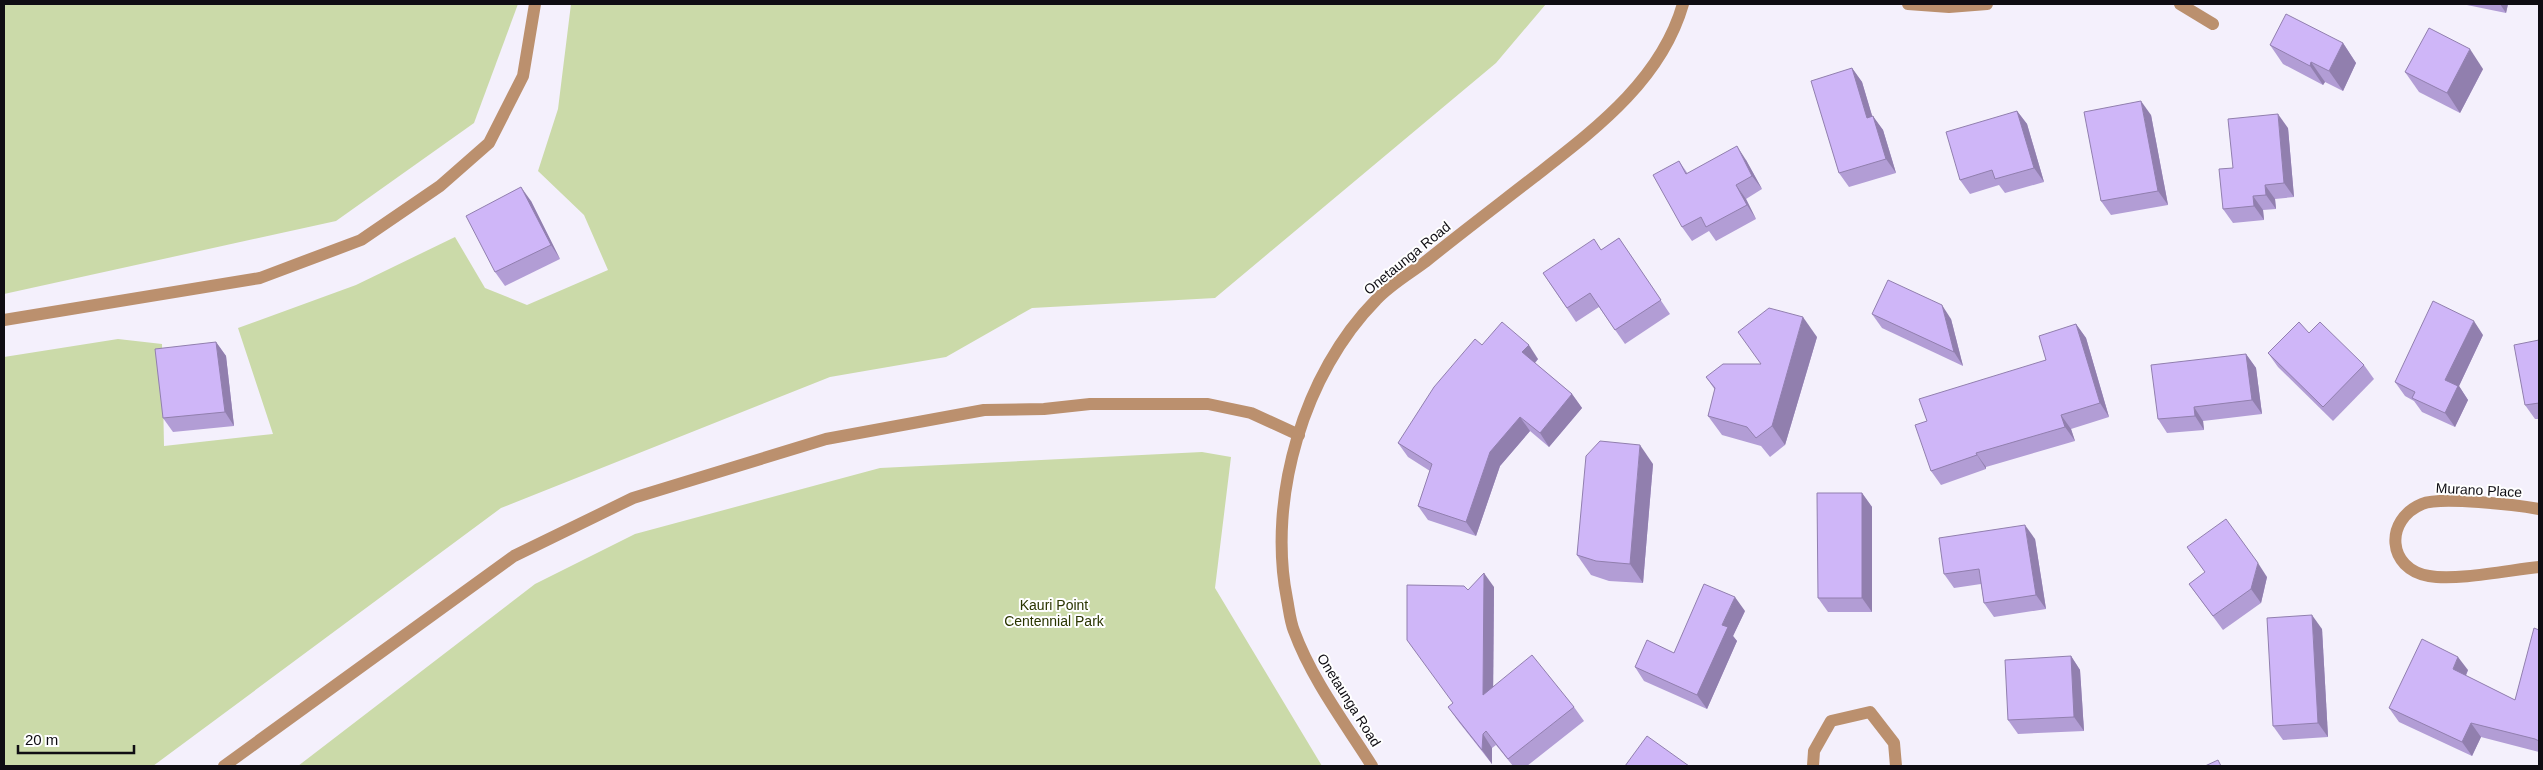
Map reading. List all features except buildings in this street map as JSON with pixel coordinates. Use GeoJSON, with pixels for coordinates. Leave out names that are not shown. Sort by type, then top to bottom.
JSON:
{"type":"FeatureCollection","features":[{"type":"Feature","properties":{"kind":"street"},"geometry":{"type":"LineString","coordinates":[[4,320],[260,278],[361,240],[440,186],[489,143],[523,76],[535,4]]}},
{"type":"Feature","properties":{"kind":"street","name":"Onetaunga Road"},"geometry":{"type":"LineString","coordinates":[[1372,766],[1309,667],[1292,628],[1284,586],[1280,535],[1287,481],[1299,435],[1317,384],[1344,340],[1376,299],[1604,122],[1659,59],[1683,4]]}},
{"type":"Feature","properties":{"kind":"street"},"geometry":{"type":"LineString","coordinates":[[1908,4],[1949,7],[1987,4]]}},
{"type":"Feature","properties":{"kind":"street"},"geometry":{"type":"LineString","coordinates":[[2180,4],[2213,24]]}},
{"type":"Feature","properties":{"kind":"street"},"geometry":{"type":"LineString","coordinates":[[224,766],[514,556],[633,498],[826,439],[984,410],[1044,409],[1090,404],[1208,404],[1251,413],[1299,435]]}},
{"type":"Feature","properties":{"kind":"street","name":"Murano Place"},"geometry":{"type":"LineString","coordinates":[[2539,509],[2450,501],[2424,503],[2405,512],[2396,528],[2396,544],[2399,558],[2412,570],[2429,576],[2448,577],[2539,567]]}},
{"type":"Feature","properties":{"kind":"street"},"geometry":{"type":"LineString","coordinates":[[1813,766],[1814,750],[1831,721],[1870,712],[1894,743],[1896,766]]}},
{"type":"Feature","properties":{"kind":"green space"},"geometry":{"type":"Polygon","coordinates":[[[4,4],[518,4],[474,123],[336,221],[4,294],[4,4]]]}},
{"type":"Feature","properties":{"kind":"green space"},"geometry":{"type":"Polygon","coordinates":[[[571,4],[1546,4],[1496,63],[1215,298],[1032,308],[946,357],[830,377],[501,508],[153,766],[4,766],[4,357],[118,339],[162,344],[164,446],[273,434],[238,328],[356,285],[455,237],[485,288],[527,305],[608,270],[584,215],[538,171],[558,109],[571,4]]]}},
{"type":"Feature","properties":{"kind":"green space","name":"Kauri Point Centennial Park"},"geometry":{"type":"Polygon","coordinates":[[[1202,452],[1231,457],[1215,588],[1322,766],[298,766],[535,584],[635,534],[880,468],[1202,452]]]}}]}
